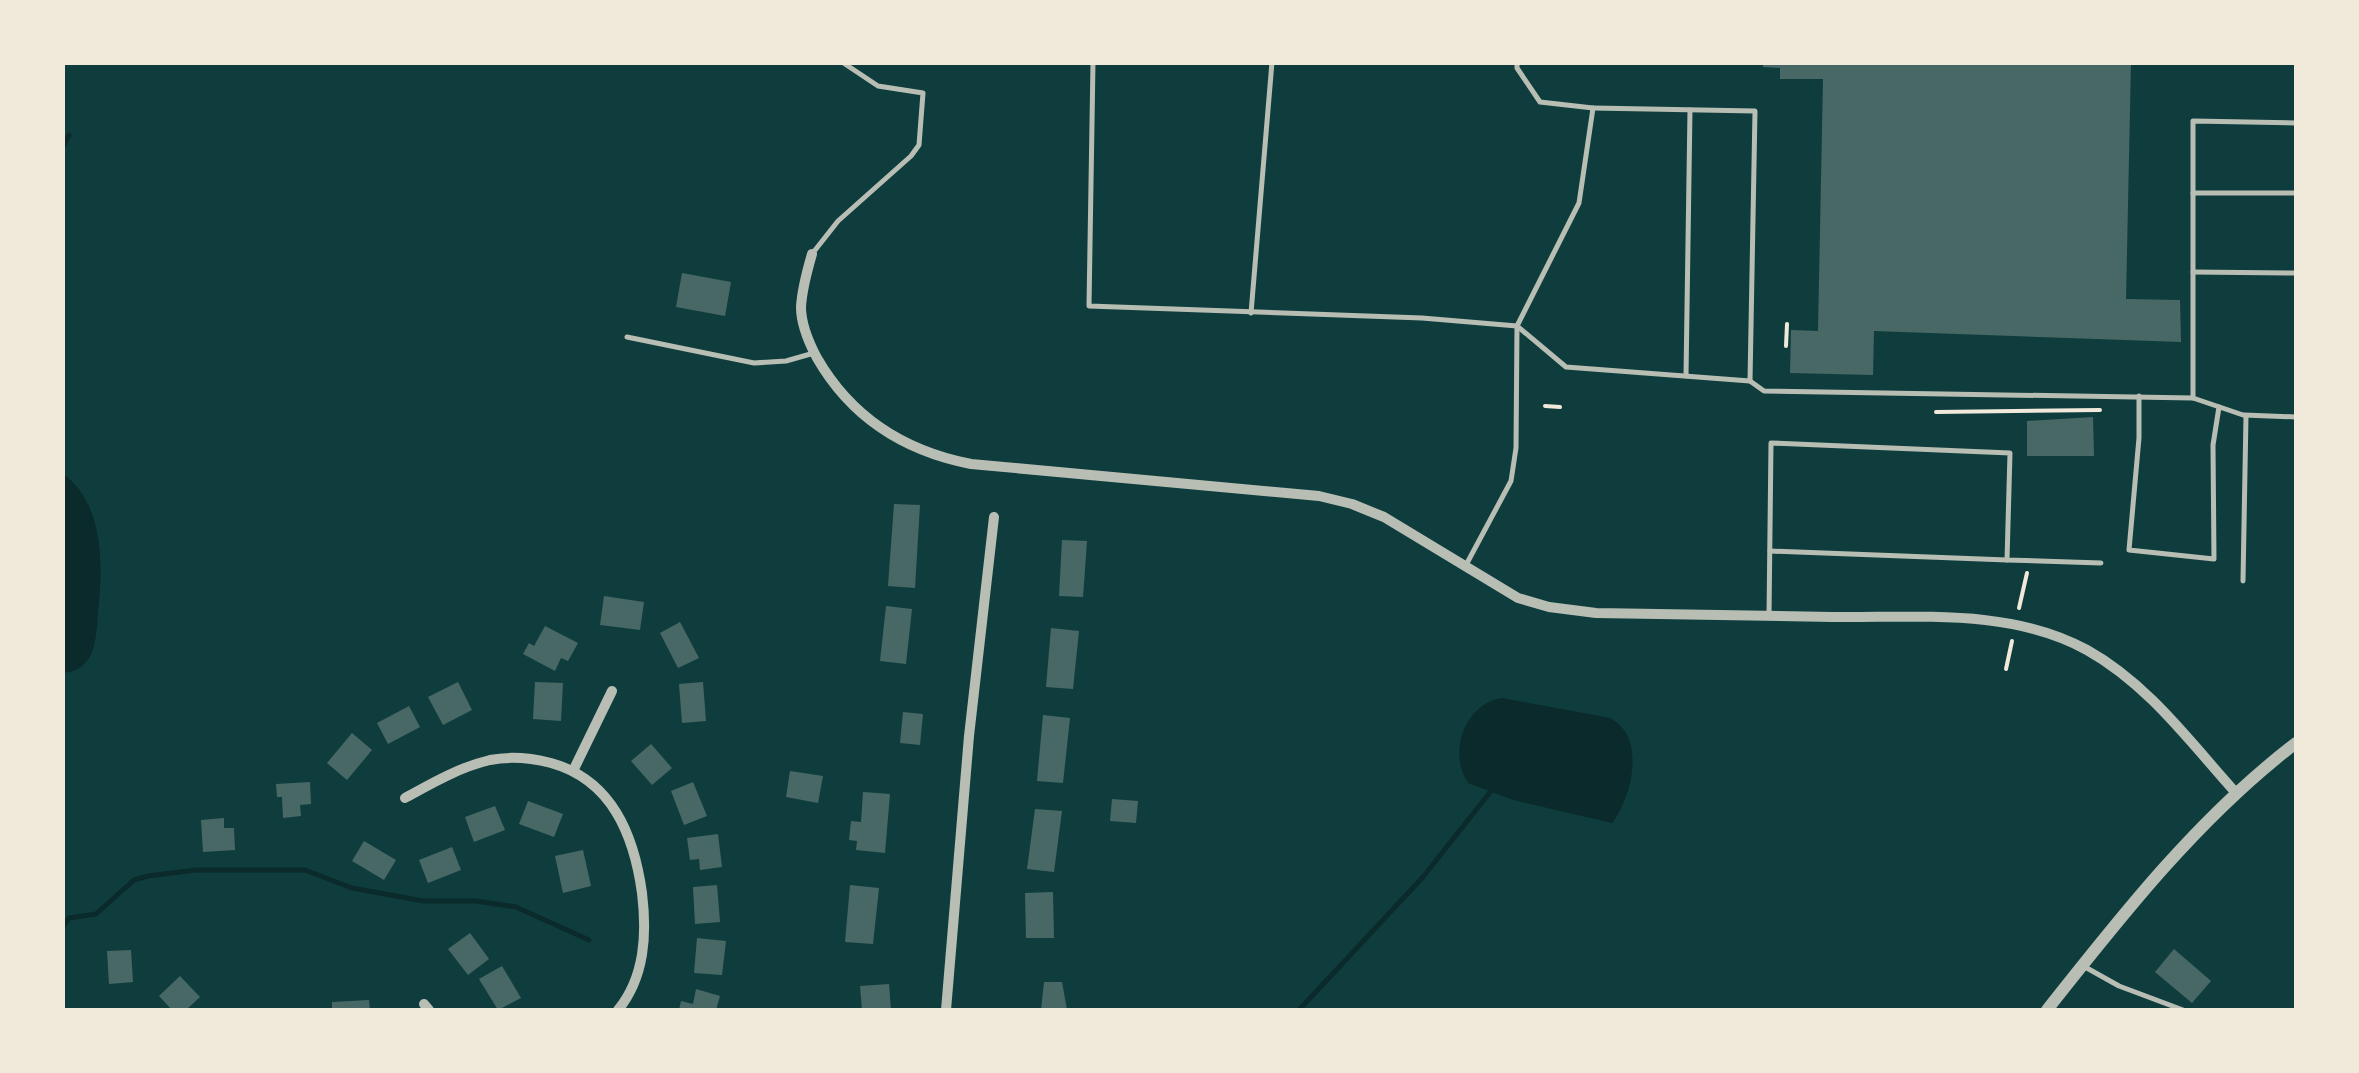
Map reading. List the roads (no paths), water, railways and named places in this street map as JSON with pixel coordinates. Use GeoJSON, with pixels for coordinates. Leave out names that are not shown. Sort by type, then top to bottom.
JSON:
{"type":"FeatureCollection","features":[{"type":"Feature","properties":{"kind":"street"},"geometry":{"type":"LineString","coordinates":[[812,254],[801,310],[814,352],[854,408],[879,428],[922,451],[970,464],[1320,496],[1384,518],[1518,598],[1549,607],[1596,613],[1968,618],[2054,634],[2089,651],[2137,686],[2236,793]]}},
{"type":"Feature","properties":{"kind":"street"},"geometry":{"type":"LineString","coordinates":[[946,1010],[969,736],[994,516]]}},
{"type":"Feature","properties":{"kind":"street"},"geometry":{"type":"LineString","coordinates":[[573,771],[612,691]]}},
{"type":"Feature","properties":{"kind":"street"},"geometry":{"type":"LineString","coordinates":[[2047,1010],[2146,888],[2236,793],[2296,742]]}},
{"type":"Feature","properties":{"kind":"street"},"geometry":{"type":"LineString","coordinates":[[406,798],[438,780],[492,759],[536,760],[573,771],[602,792],[619,814],[632,842],[644,904],[642,954],[631,991],[618,1010]]}},
{"type":"Feature","properties":{"kind":"lane"},"geometry":{"type":"LineString","coordinates":[[812,254],[838,221],[911,156],[919,144],[922,93],[878,86],[842,62]]}},
{"type":"Feature","properties":{"kind":"lane"},"geometry":{"type":"LineString","coordinates":[[1092,62],[1090,306],[1422,318],[1517,326],[1566,367],[1750,381],[1764,391],[2194,398],[2244,415],[2296,417]]}},
{"type":"Feature","properties":{"kind":"lane"},"geometry":{"type":"LineString","coordinates":[[1251,313],[1272,62]]}},
{"type":"Feature","properties":{"kind":"lane"},"geometry":{"type":"LineString","coordinates":[[1517,62],[1540,102],[1594,108],[1755,111],[1750,381]]}},
{"type":"Feature","properties":{"kind":"lane"},"geometry":{"type":"LineString","coordinates":[[1464,567],[1511,481],[1516,448],[1517,326],[1579,204],[1594,108]]}},
{"type":"Feature","properties":{"kind":"lane"},"geometry":{"type":"LineString","coordinates":[[1686,376],[1690,110]]}},
{"type":"Feature","properties":{"kind":"lane"},"geometry":{"type":"LineString","coordinates":[[2194,398],[2192,122],[2296,123]]}},
{"type":"Feature","properties":{"kind":"lane"},"geometry":{"type":"LineString","coordinates":[[2193,192],[2296,193]]}},
{"type":"Feature","properties":{"kind":"lane"},"geometry":{"type":"LineString","coordinates":[[2193,272],[2296,274]]}},
{"type":"Feature","properties":{"kind":"lane"},"geometry":{"type":"LineString","coordinates":[[626,337],[754,363],[786,361],[814,352]]}},
{"type":"Feature","properties":{"kind":"lane"},"geometry":{"type":"LineString","coordinates":[[2139,396],[2130,550],[2214,559],[2213,445],[2219,406]]}},
{"type":"Feature","properties":{"kind":"lane"},"geometry":{"type":"LineString","coordinates":[[2242,582],[2244,415]]}},
{"type":"Feature","properties":{"kind":"lane"},"geometry":{"type":"LineString","coordinates":[[1769,616],[1771,443],[2010,453],[2008,560]]}},
{"type":"Feature","properties":{"kind":"lane"},"geometry":{"type":"LineString","coordinates":[[1770,551],[2101,563]]}},
{"type":"Feature","properties":{"kind":"lane"},"geometry":{"type":"LineString","coordinates":[[2082,966],[2119,986],[2183,1010]]}},
{"type":"Feature","properties":{"kind":"water"},"geometry":{"type":"Polygon","coordinates":[[[62,473],[76,486],[94,518],[101,576],[92,652],[82,666],[62,673],[62,473]]]}},
{"type":"Feature","properties":{"kind":"water"},"geometry":{"type":"Polygon","coordinates":[[[1502,698],[1610,718],[1621,727],[1632,752],[1632,767],[1626,798],[1612,823],[1513,800],[1468,783],[1460,758],[1463,731],[1478,710],[1502,698]]]}},
{"type":"Feature","properties":{"kind":"waterway"},"geometry":{"type":"LineString","coordinates":[[62,149],[69,135]]}},
{"type":"Feature","properties":{"kind":"waterway"},"geometry":{"type":"LineString","coordinates":[[1299,1010],[1423,877],[1491,791]]}},
{"type":"Feature","properties":{"kind":"waterway"},"geometry":{"type":"LineString","coordinates":[[62,928],[69,918],[96,914],[134,880],[148,876],[196,870],[305,870],[352,888],[423,901],[476,901],[516,907],[589,940]]}}]}
